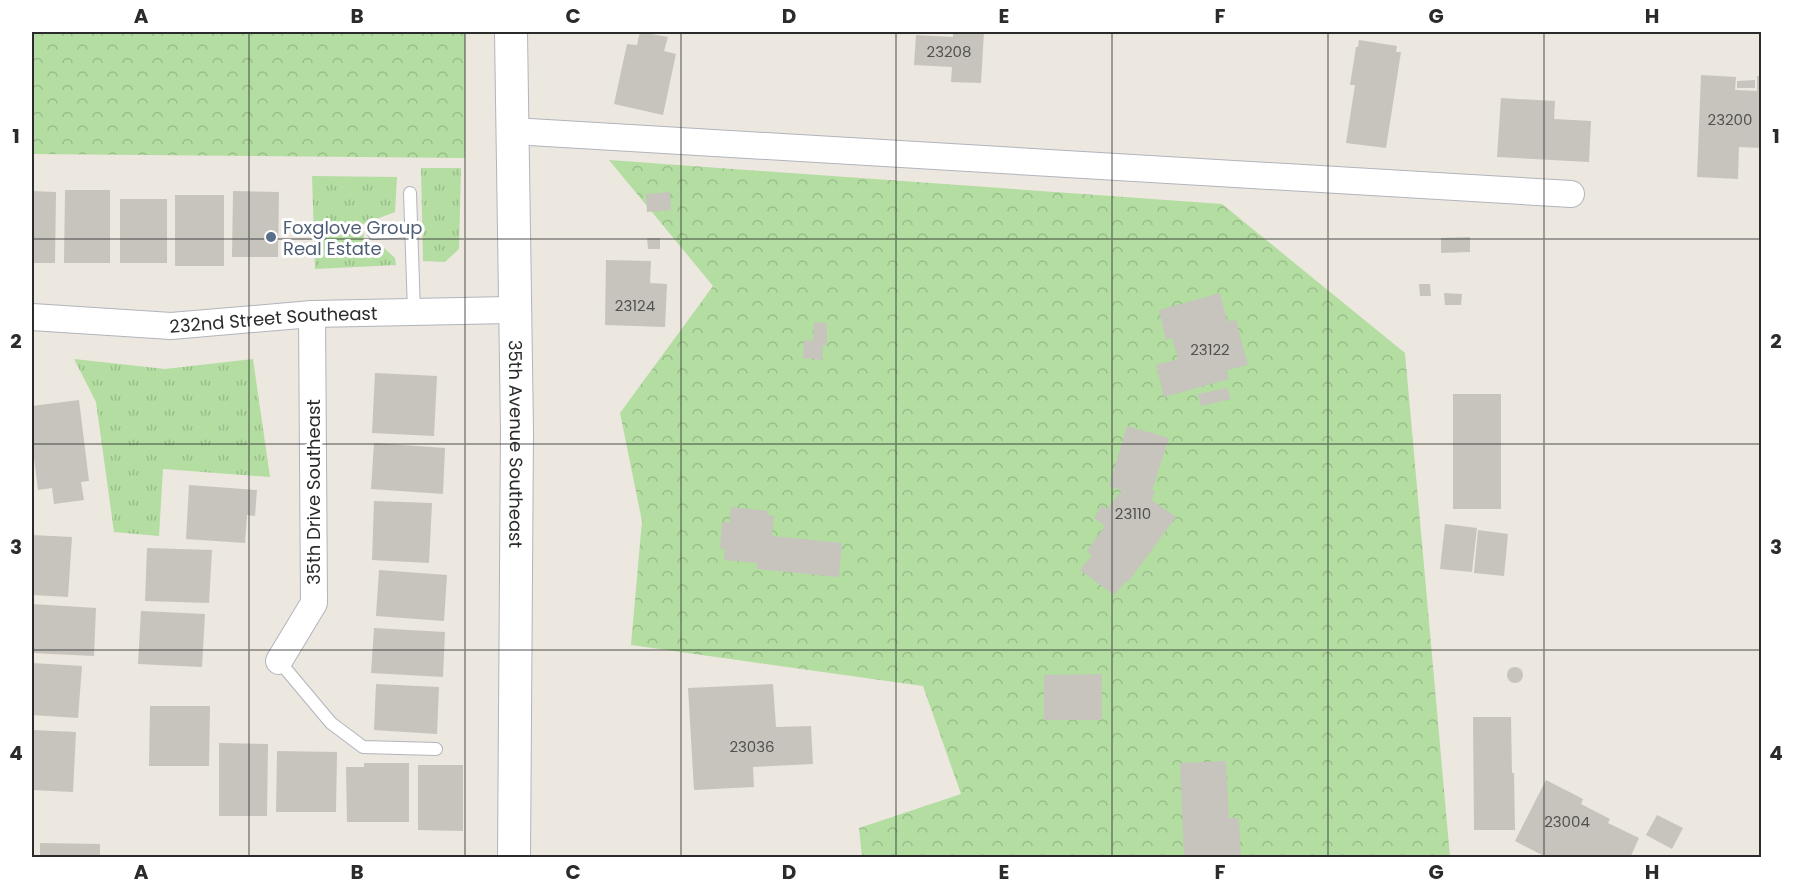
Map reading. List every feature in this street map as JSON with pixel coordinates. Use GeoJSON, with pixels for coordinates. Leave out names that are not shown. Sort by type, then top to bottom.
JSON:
{"type":"FeatureCollection","features":[{"type":"Feature","properties":{"kind":"street","name":"35th Avenue Southeast"},"geometry":{"type":"LineString","coordinates":[[511,32],[517,468],[514,858]]}},
{"type":"Feature","properties":{"kind":"street"},"geometry":{"type":"LineString","coordinates":[[513,131],[1571,194]]}},
{"type":"Feature","properties":{"kind":"street","name":"232nd Street Southeast"},"geometry":{"type":"LineString","coordinates":[[32,317],[171,326],[312,314],[515,310]]}},
{"type":"Feature","properties":{"kind":"street","name":"35th Drive Southeast"},"geometry":{"type":"LineString","coordinates":[[279,661],[314,603],[312,314]]}},
{"type":"Feature","properties":{"kind":"lane"},"geometry":{"type":"LineString","coordinates":[[410,193],[414,312]]}},
{"type":"Feature","properties":{"kind":"lane"},"geometry":{"type":"LineString","coordinates":[[374,233],[411,231]]}},
{"type":"Feature","properties":{"kind":"lane"},"geometry":{"type":"LineString","coordinates":[[279,661],[331,723],[363,747],[436,749]]}},
{"type":"Feature","properties":{"kind":"green space"},"geometry":{"type":"Polygon","coordinates":[[[32,32],[465,32],[465,158],[32,154],[32,32]]]}},
{"type":"Feature","properties":{"kind":"green space"},"geometry":{"type":"Polygon","coordinates":[[[609,160],[1222,204],[1405,353],[1450,857],[862,857],[859,828],[961,794],[923,686],[631,645],[642,521],[620,413],[713,286],[609,160]]]}},
{"type":"Feature","properties":{"kind":"green space"},"geometry":{"type":"Polygon","coordinates":[[[421,168],[461,168],[459,249],[445,262],[423,261],[421,168]]]}},
{"type":"Feature","properties":{"kind":"green space"},"geometry":{"type":"Polygon","coordinates":[[[312,176],[397,177],[395,212],[363,224],[364,243],[384,248],[395,258],[396,265],[315,269],[312,176]]]}},
{"type":"Feature","properties":{"kind":"green space"},"geometry":{"type":"Polygon","coordinates":[[[74,359],[165,369],[253,359],[270,477],[163,469],[159,536],[114,532],[96,402],[74,359]]]}},
{"type":"Feature","properties":{"kind":"building"},"geometry":{"type":"Polygon","coordinates":[[[640,32],[668,37],[664,51],[676,54],[663,115],[614,104],[627,44],[637,45],[640,32]]]}},
{"type":"Feature","properties":{"kind":"building"},"geometry":{"type":"Polygon","coordinates":[[[953,32],[984,32],[981,83],[951,82],[952,67],[914,65],[916,35],[953,37],[953,32]]]}},
{"type":"Feature","properties":{"kind":"building"},"geometry":{"type":"Polygon","coordinates":[[[1359,40],[1397,46],[1396,52],[1401,52],[1386,148],[1346,143],[1355,85],[1350,85],[1359,40]]]}},
{"type":"Feature","properties":{"kind":"building"},"geometry":{"type":"Polygon","coordinates":[[[1701,75],[1736,77],[1735,90],[1757,91],[1757,76],[1762,76],[1762,148],[1739,147],[1738,179],[1697,177],[1701,75]]]}},
{"type":"Feature","properties":{"kind":"building"},"geometry":{"type":"Polygon","coordinates":[[[1755,80],[1755,88],[1737,88],[1737,81],[1755,80]]]}},
{"type":"Feature","properties":{"kind":"building"},"geometry":{"type":"Polygon","coordinates":[[[1501,98],[1555,101],[1554,119],[1591,121],[1589,162],[1497,157],[1501,98]]]}},
{"type":"Feature","properties":{"kind":"building"},"geometry":{"type":"Polygon","coordinates":[[[65,190],[110,190],[110,263],[64,263],[65,190]]]}},
{"type":"Feature","properties":{"kind":"building"},"geometry":{"type":"Polygon","coordinates":[[[32,191],[56,192],[55,263],[32,263],[32,191]]]}},
{"type":"Feature","properties":{"kind":"building"},"geometry":{"type":"Polygon","coordinates":[[[233,191],[279,192],[278,257],[232,257],[233,191]]]}},
{"type":"Feature","properties":{"kind":"building"},"geometry":{"type":"Polygon","coordinates":[[[670,192],[671,210],[647,212],[646,194],[670,192]]]}},
{"type":"Feature","properties":{"kind":"building"},"geometry":{"type":"Polygon","coordinates":[[[175,195],[224,195],[224,266],[175,266],[175,195]]]}},
{"type":"Feature","properties":{"kind":"building"},"geometry":{"type":"Polygon","coordinates":[[[120,199],[167,199],[167,263],[120,263],[120,199]]]}},
{"type":"Feature","properties":{"kind":"building"},"geometry":{"type":"Polygon","coordinates":[[[1470,237],[1470,252],[1441,253],[1441,238],[1470,237]]]}},
{"type":"Feature","properties":{"kind":"building"},"geometry":{"type":"Polygon","coordinates":[[[647,238],[660,238],[660,249],[648,249],[647,238]]]}},
{"type":"Feature","properties":{"kind":"building"},"geometry":{"type":"Polygon","coordinates":[[[606,260],[651,261],[650,283],[667,284],[665,327],[605,325],[606,260]]]}},
{"type":"Feature","properties":{"kind":"building"},"geometry":{"type":"Polygon","coordinates":[[[1419,284],[1430,284],[1431,296],[1420,296],[1419,284]]]}},
{"type":"Feature","properties":{"kind":"building"},"geometry":{"type":"Polygon","coordinates":[[[1220,293],[1227,321],[1236,320],[1248,365],[1227,370],[1229,379],[1164,397],[1156,365],[1178,359],[1172,338],[1166,340],[1159,310],[1220,293]]]}},
{"type":"Feature","properties":{"kind":"building"},"geometry":{"type":"Polygon","coordinates":[[[1444,293],[1462,294],[1461,305],[1445,305],[1444,293]]]}},
{"type":"Feature","properties":{"kind":"building"},"geometry":{"type":"Polygon","coordinates":[[[814,322],[827,323],[827,346],[823,345],[822,360],[803,358],[804,340],[813,341],[814,322]]]}},
{"type":"Feature","properties":{"kind":"building"},"geometry":{"type":"Polygon","coordinates":[[[375,373],[437,376],[434,436],[372,433],[375,373]]]}},
{"type":"Feature","properties":{"kind":"building"},"geometry":{"type":"Polygon","coordinates":[[[1227,388],[1231,399],[1201,406],[1198,394],[1227,388]]]}},
{"type":"Feature","properties":{"kind":"building"},"geometry":{"type":"Polygon","coordinates":[[[1453,394],[1501,394],[1501,509],[1453,509],[1453,394]]]}},
{"type":"Feature","properties":{"kind":"building"},"geometry":{"type":"Polygon","coordinates":[[[79,400],[89,481],[81,482],[84,500],[54,504],[52,488],[38,490],[32,441],[32,406],[79,400]]]}},
{"type":"Feature","properties":{"kind":"building"},"geometry":{"type":"Polygon","coordinates":[[[1127,426],[1169,438],[1152,490],[1155,491],[1152,500],[1176,517],[1128,582],[1126,581],[1114,595],[1080,570],[1092,555],[1087,551],[1105,526],[1094,518],[1102,505],[1107,509],[1122,490],[1109,486],[1127,426]]]}},
{"type":"Feature","properties":{"kind":"building"},"geometry":{"type":"Polygon","coordinates":[[[374,443],[445,448],[443,494],[371,489],[374,443]]]}},
{"type":"Feature","properties":{"kind":"building"},"geometry":{"type":"Polygon","coordinates":[[[189,485],[257,490],[255,516],[247,515],[245,543],[186,539],[189,485]]]}},
{"type":"Feature","properties":{"kind":"building"},"geometry":{"type":"Polygon","coordinates":[[[374,501],[432,503],[429,563],[372,560],[374,501]]]}},
{"type":"Feature","properties":{"kind":"building"},"geometry":{"type":"Polygon","coordinates":[[[731,507],[768,511],[768,515],[774,516],[772,536],[842,543],[839,577],[757,569],[757,563],[724,560],[725,549],[720,548],[722,522],[730,522],[731,507]]]}},
{"type":"Feature","properties":{"kind":"building"},"geometry":{"type":"Polygon","coordinates":[[[1445,524],[1477,528],[1472,572],[1440,569],[1445,524]]]}},
{"type":"Feature","properties":{"kind":"building"},"geometry":{"type":"Polygon","coordinates":[[[1478,530],[1508,534],[1504,576],[1474,573],[1478,530]]]}},
{"type":"Feature","properties":{"kind":"building"},"geometry":{"type":"Polygon","coordinates":[[[32,535],[72,537],[68,597],[32,595],[32,535]]]}},
{"type":"Feature","properties":{"kind":"building"},"geometry":{"type":"Polygon","coordinates":[[[147,548],[212,550],[209,603],[145,601],[147,548]]]}},
{"type":"Feature","properties":{"kind":"building"},"geometry":{"type":"Polygon","coordinates":[[[379,570],[447,575],[444,621],[376,616],[379,570]]]}},
{"type":"Feature","properties":{"kind":"building"},"geometry":{"type":"Polygon","coordinates":[[[32,604],[96,608],[94,656],[32,653],[32,604]]]}},
{"type":"Feature","properties":{"kind":"building"},"geometry":{"type":"Polygon","coordinates":[[[141,611],[205,614],[202,667],[138,664],[141,611]]]}},
{"type":"Feature","properties":{"kind":"building"},"geometry":{"type":"Polygon","coordinates":[[[374,628],[445,632],[443,677],[371,673],[374,628]]]}},
{"type":"Feature","properties":{"kind":"building"},"geometry":{"type":"Polygon","coordinates":[[[32,663],[82,666],[78,718],[32,715],[32,663]]]}},
{"type":"Feature","properties":{"kind":"building"},"geometry":{"type":"Polygon","coordinates":[[[1512,667],[1518,667],[1523,675],[1521,681],[1512,683],[1507,678],[1507,672],[1512,667]]]}},
{"type":"Feature","properties":{"kind":"building"},"geometry":{"type":"Polygon","coordinates":[[[1102,674],[1102,720],[1044,720],[1044,675],[1102,674]]]}},
{"type":"Feature","properties":{"kind":"building"},"geometry":{"type":"Polygon","coordinates":[[[376,684],[439,687],[437,734],[374,730],[376,684]]]}},
{"type":"Feature","properties":{"kind":"building"},"geometry":{"type":"Polygon","coordinates":[[[773,684],[776,727],[811,726],[813,764],[753,767],[754,787],[694,790],[688,688],[773,684]]]}},
{"type":"Feature","properties":{"kind":"building"},"geometry":{"type":"Polygon","coordinates":[[[150,706],[210,706],[209,766],[149,766],[150,706]]]}},
{"type":"Feature","properties":{"kind":"building"},"geometry":{"type":"Polygon","coordinates":[[[1473,717],[1511,717],[1515,830],[1474,830],[1473,717]]]}},
{"type":"Feature","properties":{"kind":"building"},"geometry":{"type":"Polygon","coordinates":[[[32,730],[76,732],[73,792],[32,790],[32,730]]]}},
{"type":"Feature","properties":{"kind":"building"},"geometry":{"type":"Polygon","coordinates":[[[219,743],[268,744],[267,816],[219,816],[219,743]]]}},
{"type":"Feature","properties":{"kind":"building"},"geometry":{"type":"Polygon","coordinates":[[[277,751],[337,752],[336,812],[276,812],[277,751]]]}},
{"type":"Feature","properties":{"kind":"building"},"geometry":{"type":"Polygon","coordinates":[[[1226,761],[1229,818],[1239,818],[1241,858],[1184,858],[1180,763],[1226,761]]]}},
{"type":"Feature","properties":{"kind":"building"},"geometry":{"type":"Polygon","coordinates":[[[364,763],[409,763],[409,822],[347,822],[346,767],[364,767],[364,763]]]}},
{"type":"Feature","properties":{"kind":"building"},"geometry":{"type":"Polygon","coordinates":[[[418,765],[463,765],[463,831],[418,830],[418,765]]]}},
{"type":"Feature","properties":{"kind":"building"},"geometry":{"type":"Polygon","coordinates":[[[1546,780],[1583,799],[1581,804],[1610,819],[1608,823],[1639,838],[1630,858],[1548,858],[1515,841],[1546,780]]]}},
{"type":"Feature","properties":{"kind":"building"},"geometry":{"type":"Polygon","coordinates":[[[1657,815],[1683,828],[1672,849],[1646,835],[1657,815]]]}},
{"type":"Feature","properties":{"kind":"building"},"geometry":{"type":"Polygon","coordinates":[[[40,843],[100,844],[100,858],[40,858],[40,843]]]}},
{"type":"Feature","properties":{"kind":"building"},"geometry":{"type":"Polygon","coordinates":[[[110,855],[156,855],[156,858],[110,858],[110,855]]]}},
{"type":"Feature","properties":{"kind":"place","name":"Foxglove Group Real Estate"},"geometry":{"type":"Point","coordinates":[271,237]}}]}
